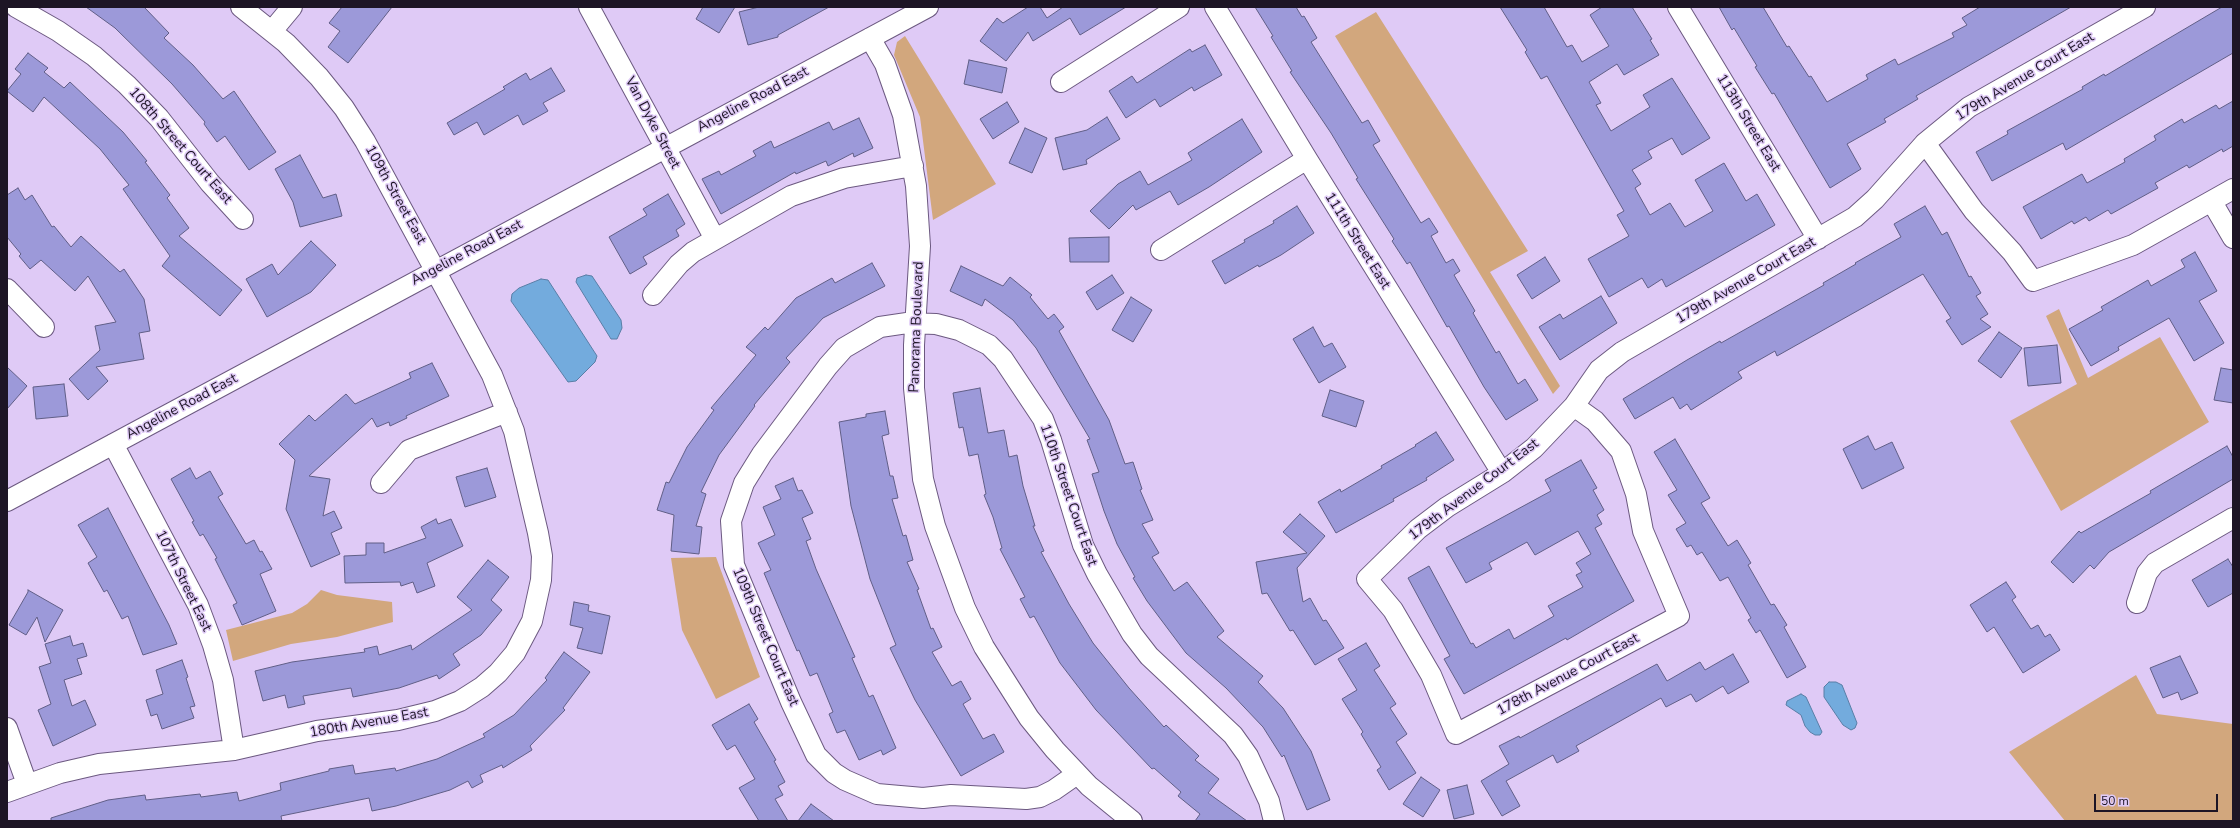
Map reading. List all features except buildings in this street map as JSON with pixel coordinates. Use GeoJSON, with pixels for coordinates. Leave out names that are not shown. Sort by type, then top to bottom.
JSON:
{"type":"FeatureCollection","features":[{"type":"Feature","properties":{"kind":"street"},"geometry":{"type":"LineString","coordinates":[[7,16],[13,7]]}},
{"type":"Feature","properties":{"kind":"street","name":"108th Street Court East"},"geometry":{"type":"LineString","coordinates":[[16,7],[58,31],[94,56],[127,85],[158,118],[210,183],[243,219]]}},
{"type":"Feature","properties":{"kind":"street","name":"109th Street East"},"geometry":{"type":"LineString","coordinates":[[241,7],[272,31],[319,77],[344,108],[366,141],[492,375],[507,412]]}},
{"type":"Feature","properties":{"kind":"street"},"geometry":{"type":"LineString","coordinates":[[272,31],[292,7]]}},
{"type":"Feature","properties":{"kind":"street","name":"Van Dyke Street"},"geometry":{"type":"LineString","coordinates":[[589,7],[664,148],[715,239]]}},
{"type":"Feature","properties":{"kind":"street","name":"Angeline Road East"},"geometry":{"type":"LineString","coordinates":[[7,501],[928,7]]}},
{"type":"Feature","properties":{"kind":"street"},"geometry":{"type":"LineString","coordinates":[[1061,82],[1179,7]]}},
{"type":"Feature","properties":{"kind":"street","name":"111th Street East"},"geometry":{"type":"LineString","coordinates":[[1215,7],[1307,159],[1502,473]]}},
{"type":"Feature","properties":{"kind":"street","name":"113th Street East"},"geometry":{"type":"LineString","coordinates":[[1678,7],[1818,239]]}},
{"type":"Feature","properties":{"kind":"street","name":"179th Avenue Court East"},"geometry":{"type":"LineString","coordinates":[[1456,734],[1431,675],[1393,610],[1367,579],[1418,529],[1502,473],[1534,448],[1574,406],[1599,370],[1622,352],[1855,217],[1869,206],[1925,143],[1969,107],[2145,7]]}},
{"type":"Feature","properties":{"kind":"street","name":"Panorama Boulevard"},"geometry":{"type":"LineString","coordinates":[[870,38],[885,64],[903,115],[913,166],[920,246],[914,388],[923,479],[935,526],[948,565],[965,608],[984,646],[1029,718],[1077,774],[1089,786],[1132,821]]}},
{"type":"Feature","properties":{"kind":"street"},"geometry":{"type":"LineString","coordinates":[[1925,143],[1974,211],[2012,252],[2033,281],[2133,245],[2233,189]]}},
{"type":"Feature","properties":{"kind":"street"},"geometry":{"type":"LineString","coordinates":[[1161,250],[1307,159]]}},
{"type":"Feature","properties":{"kind":"street"},"geometry":{"type":"LineString","coordinates":[[653,295],[678,264],[693,252],[791,196],[844,178],[913,166]]}},
{"type":"Feature","properties":{"kind":"street"},"geometry":{"type":"LineString","coordinates":[[2212,202],[2233,238]]}},
{"type":"Feature","properties":{"kind":"street"},"geometry":{"type":"LineString","coordinates":[[7,289],[44,327]]}},
{"type":"Feature","properties":{"kind":"street","name":"109th Street Court East"},"geometry":{"type":"LineString","coordinates":[[916,324],[880,326],[844,348],[828,366],[762,454],[744,483],[731,521],[734,565],[791,702],[816,754],[834,773],[845,780],[877,794],[896,797],[966,796],[1026,799],[1040,797],[1054,790],[1077,774]]}},
{"type":"Feature","properties":{"kind":"street","name":"110th Street Court East"},"geometry":{"type":"LineString","coordinates":[[916,324],[936,324],[976,337],[989,345],[1009,368],[1043,420],[1051,440],[1083,545],[1097,574],[1132,634],[1149,656],[1233,735],[1248,756],[1269,801],[1274,821]]}},
{"type":"Feature","properties":{"kind":"street","name":"178th Avenue Court East"},"geometry":{"type":"LineString","coordinates":[[1456,734],[1679,616],[1643,531],[1636,494],[1621,451],[1595,420],[1574,406]]}},
{"type":"Feature","properties":{"kind":"street"},"geometry":{"type":"LineString","coordinates":[[381,483],[409,450],[507,412]]}},
{"type":"Feature","properties":{"kind":"street","name":"180th Avenue East"},"geometry":{"type":"LineString","coordinates":[[7,792],[27,784],[99,764],[234,750],[317,731],[398,720],[435,711],[460,701],[482,687],[498,673],[515,653],[532,621],[539,598],[542,580],[542,556],[522,460],[507,412]]}},
{"type":"Feature","properties":{"kind":"street","name":"107th Street East"},"geometry":{"type":"LineString","coordinates":[[113,444],[198,605],[213,645],[223,680],[234,750]]}},
{"type":"Feature","properties":{"kind":"street"},"geometry":{"type":"LineString","coordinates":[[2137,603],[2147,573],[2155,563],[2233,518]]}},
{"type":"Feature","properties":{"kind":"street"},"geometry":{"type":"LineString","coordinates":[[7,728],[27,784]]}},
{"type":"Feature","properties":{"kind":"shaded area"},"geometry":{"type":"Polygon","coordinates":[[[1376,12],[1528,251],[1490,272],[1560,386],[1553,394],[1335,36],[1376,12]]]}},
{"type":"Feature","properties":{"kind":"shaded area"},"geometry":{"type":"Polygon","coordinates":[[[905,36],[996,184],[933,220],[920,117],[894,55],[897,42],[905,36]]]}},
{"type":"Feature","properties":{"kind":"shaded area"},"geometry":{"type":"Polygon","coordinates":[[[2059,309],[2088,378],[2160,337],[2209,422],[2061,511],[2010,421],[2077,384],[2046,316],[2059,309]]]}},
{"type":"Feature","properties":{"kind":"shaded area"},"geometry":{"type":"Polygon","coordinates":[[[716,557],[760,677],[716,699],[682,630],[671,558],[716,557]]]}},
{"type":"Feature","properties":{"kind":"shaded area"},"geometry":{"type":"Polygon","coordinates":[[[321,590],[337,595],[392,602],[393,622],[337,637],[291,644],[233,661],[226,630],[292,613],[307,604],[321,590]]]}},
{"type":"Feature","properties":{"kind":"shaded area"},"geometry":{"type":"Polygon","coordinates":[[[2136,675],[2157,714],[2233,724],[2233,821],[2065,821],[2009,752],[2136,675]]]}},
{"type":"Feature","properties":{"kind":"water"},"geometry":{"type":"Polygon","coordinates":[[[586,275],[592,276],[621,320],[622,328],[617,339],[611,339],[576,282],[577,278],[586,275]]]}},
{"type":"Feature","properties":{"kind":"water"},"geometry":{"type":"Polygon","coordinates":[[[541,279],[548,280],[597,356],[595,362],[576,381],[568,382],[511,301],[512,294],[519,288],[541,279]]]}},
{"type":"Feature","properties":{"kind":"water"},"geometry":{"type":"Polygon","coordinates":[[[1829,682],[1836,682],[1842,685],[1857,723],[1855,728],[1851,730],[1843,725],[1824,697],[1824,687],[1829,682]]]}},
{"type":"Feature","properties":{"kind":"water"},"geometry":{"type":"Polygon","coordinates":[[[1801,694],[1806,697],[1822,732],[1820,735],[1815,735],[1810,732],[1805,726],[1801,715],[1786,705],[1787,701],[1801,694]]]}}]}
